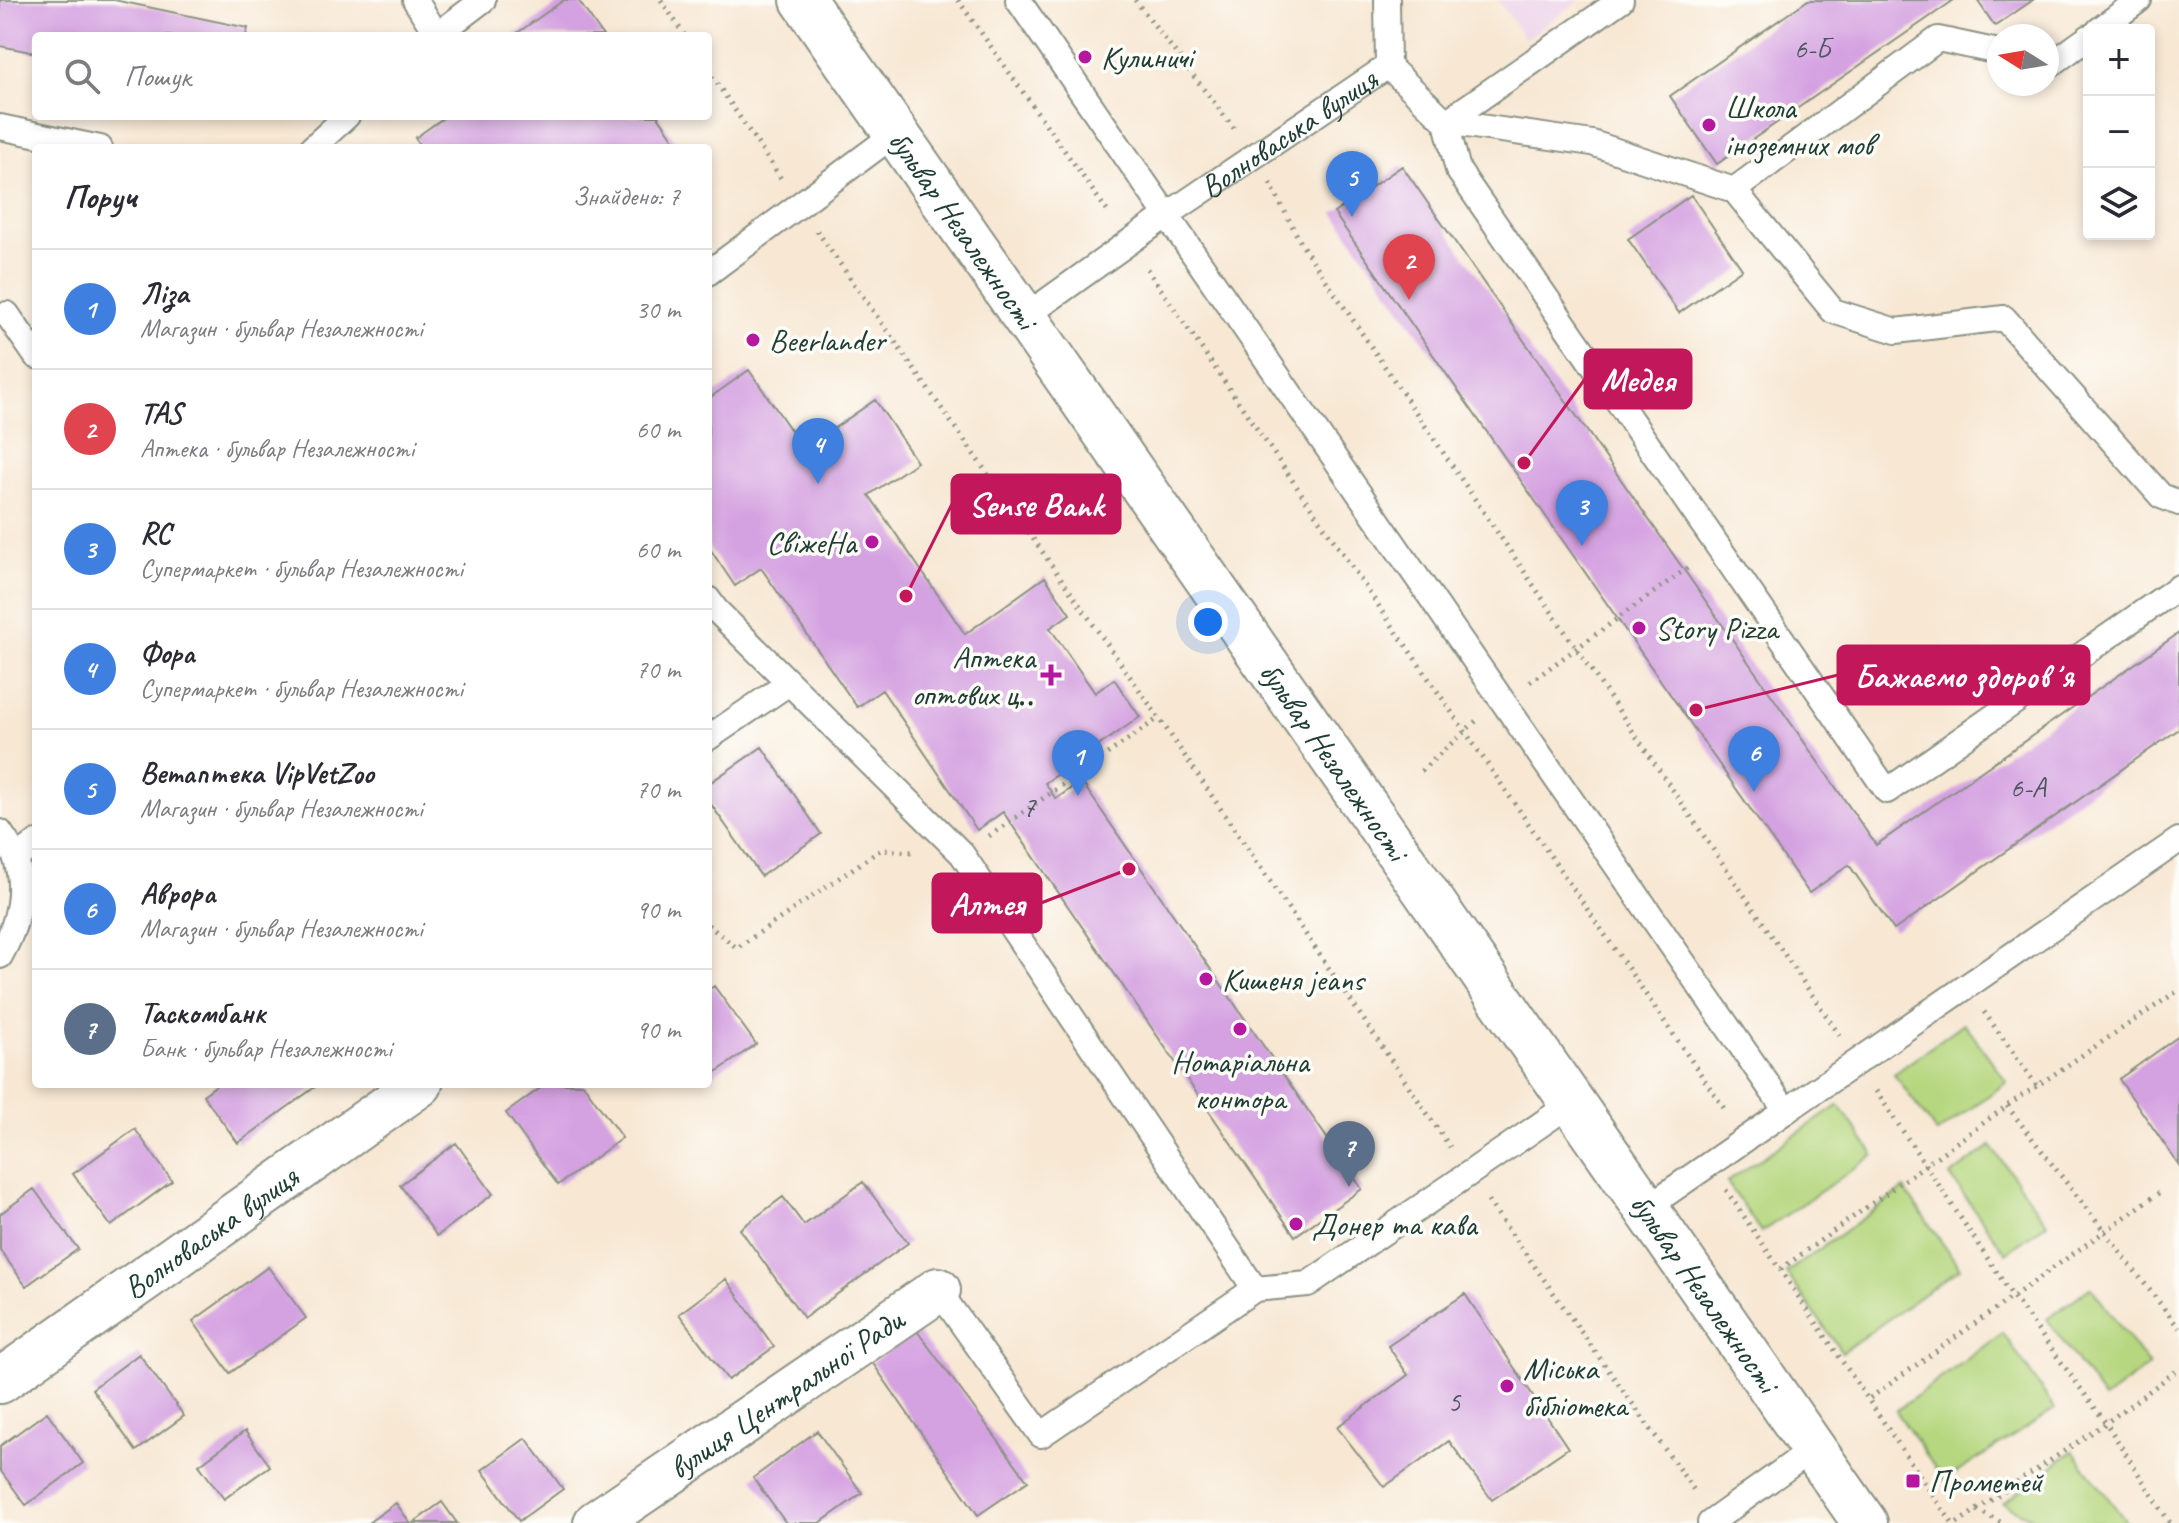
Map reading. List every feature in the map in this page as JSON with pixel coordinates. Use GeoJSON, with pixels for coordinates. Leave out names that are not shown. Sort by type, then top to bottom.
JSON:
{"type":"FeatureCollection","features":[{"type":"Feature","properties":{"kind":"main road","name":"бульвар Незалежності"},"geometry":{"type":"LineString","coordinates":[[803,0],[1865,1523]]}},
{"type":"Feature","properties":{"kind":"main road","name":"Волноваська вулиця"},"geometry":{"type":"LineString","coordinates":[[0,1381],[414,1088]]}},
{"type":"Feature","properties":{"kind":"main road","name":"вулиця Центральної Ради"},"geometry":{"type":"LineString","coordinates":[[596,1523],[938,1290]]}},
{"type":"Feature","properties":{"kind":"lane"},"geometry":{"type":"LineString","coordinates":[[415,0],[434,32]]}},
{"type":"Feature","properties":{"kind":"lane"},"geometry":{"type":"LineString","coordinates":[[440,32],[483,0]]}},
{"type":"Feature","properties":{"kind":"lane"},"geometry":{"type":"LineString","coordinates":[[1018,0],[1786,1111]]}},
{"type":"Feature","properties":{"kind":"lane"},"geometry":{"type":"LineString","coordinates":[[1387,0],[1388,66]]}},
{"type":"Feature","properties":{"kind":"lane"},"geometry":{"type":"LineString","coordinates":[[1446,122],[1621,0]]}},
{"type":"Feature","properties":{"kind":"lane"},"geometry":{"type":"LineString","coordinates":[[2107,24],[2139,0]]}},
{"type":"Feature","properties":{"kind":"lane"},"geometry":{"type":"LineString","coordinates":[[1734,190],[1938,39],[1987,49]]}},
{"type":"Feature","properties":{"kind":"lane"},"geometry":{"type":"LineString","coordinates":[[2059,59],[2083,41]]}},
{"type":"Feature","properties":{"kind":"lane","name":"Волноваська вулиця"},"geometry":{"type":"LineString","coordinates":[[1026,316],[1167,215],[1388,66],[1446,122]]}},
{"type":"Feature","properties":{"kind":"lane"},"geometry":{"type":"LineString","coordinates":[[316,144],[343,120]]}},
{"type":"Feature","properties":{"kind":"lane"},"geometry":{"type":"LineString","coordinates":[[1446,122],[1592,143],[1734,190],[1833,311],[1896,331],[2004,318],[2161,496],[2179,503]]}},
{"type":"Feature","properties":{"kind":"lane"},"geometry":{"type":"LineString","coordinates":[[1446,122],[1458,170],[1887,791],[2179,587]]}},
{"type":"Feature","properties":{"kind":"lane"},"geometry":{"type":"LineString","coordinates":[[0,127],[81,144]]}},
{"type":"Feature","properties":{"kind":"lane"},"geometry":{"type":"LineString","coordinates":[[712,270],[896,133]]}},
{"type":"Feature","properties":{"kind":"lane"},"geometry":{"type":"LineString","coordinates":[[7,314],[32,350]]}},
{"type":"Feature","properties":{"kind":"lane"},"geometry":{"type":"LineString","coordinates":[[712,604],[962,854],[1255,1289]]}},
{"type":"Feature","properties":{"kind":"lane"},"geometry":{"type":"LineString","coordinates":[[712,735],[789,683]]}},
{"type":"Feature","properties":{"kind":"lane"},"geometry":{"type":"LineString","coordinates":[[0,832],[16,858],[21,895],[14,932],[0,956]]}},
{"type":"Feature","properties":{"kind":"lane"},"geometry":{"type":"LineString","coordinates":[[1646,1208],[2179,840]]}},
{"type":"Feature","properties":{"kind":"lane"},"geometry":{"type":"LineString","coordinates":[[16,858],[32,846]]}},
{"type":"Feature","properties":{"kind":"lane"},"geometry":{"type":"LineString","coordinates":[[938,1290],[1041,1435],[1255,1289],[1308,1284],[1572,1103]]}},
{"type":"Feature","properties":{"kind":"lane"},"geometry":{"type":"LineString","coordinates":[[1713,1521],[1813,1449]]}},
{"type":"Feature","properties":{"kind":"path"},"geometry":{"type":"LineString","coordinates":[[661,0],[682,32]]}},
{"type":"Feature","properties":{"kind":"path"},"geometry":{"type":"LineString","coordinates":[[958,0],[1129,243],[1745,1139]]}},
{"type":"Feature","properties":{"kind":"path"},"geometry":{"type":"LineString","coordinates":[[1135,0],[1255,156],[1302,245],[1858,1063],[2014,1298],[2106,1423],[2170,1523]]}},
{"type":"Feature","properties":{"kind":"path"},"geometry":{"type":"LineString","coordinates":[[712,76],[799,206],[1159,718],[1468,1173],[1713,1521]]}},
{"type":"Feature","properties":{"kind":"path"},"geometry":{"type":"LineString","coordinates":[[1421,771],[1464,729],[1716,547]]}},
{"type":"Feature","properties":{"kind":"path"},"geometry":{"type":"LineString","coordinates":[[712,928],[737,948],[880,850],[962,854],[1159,718]]}},
{"type":"Feature","properties":{"kind":"path"},"geometry":{"type":"LineString","coordinates":[[1966,987],[2037,1086]]}},
{"type":"Feature","properties":{"kind":"path"},"geometry":{"type":"LineString","coordinates":[[1781,1269],[2007,1106],[2179,990]]}},
{"type":"Feature","properties":{"kind":"path"},"geometry":{"type":"LineString","coordinates":[[2007,1106],[2179,1328]]}},
{"type":"Feature","properties":{"kind":"path"},"geometry":{"type":"LineString","coordinates":[[1708,1163],[1955,1523],[2106,1423],[2179,1369]]}},
{"type":"Feature","properties":{"kind":"path"},"geometry":{"type":"LineString","coordinates":[[1870,1398],[2163,1190]]}},
{"type":"Feature","properties":{"kind":"path"},"geometry":{"type":"LineString","coordinates":[[1977,1510],[2002,1523]]}},
{"type":"Feature","properties":{"kind":"shaded area"},"geometry":{"type":"Polygon","coordinates":[[[1498,0],[1580,0],[1525,39],[1498,0]]]}},
{"type":"Feature","properties":{"kind":"green space"},"geometry":{"type":"Polygon","coordinates":[[[1964,1023],[2007,1082],[1937,1133],[1894,1074],[1964,1023]]]}},
{"type":"Feature","properties":{"kind":"green space"},"geometry":{"type":"Polygon","coordinates":[[[1839,1105],[1874,1155],[1761,1232],[1727,1182],[1839,1105]]]}},
{"type":"Feature","properties":{"kind":"green space"},"geometry":{"type":"Polygon","coordinates":[[[1991,1146],[2047,1223],[2006,1253],[1950,1176],[1991,1146]]]}},
{"type":"Feature","properties":{"kind":"green space"},"geometry":{"type":"Polygon","coordinates":[[[1904,1189],[1960,1268],[1842,1352],[1786,1273],[1904,1189]]]}},
{"type":"Feature","properties":{"kind":"green space"},"geometry":{"type":"Polygon","coordinates":[[[2091,1287],[2149,1366],[2104,1399],[2047,1319],[2091,1287]]]}},
{"type":"Feature","properties":{"kind":"green space"},"geometry":{"type":"Polygon","coordinates":[[[2003,1333],[2055,1409],[1944,1481],[1896,1411],[2003,1333]]]}},
{"type":"Feature","properties":{"kind":"green space"},"geometry":{"type":"Polygon","coordinates":[[[2073,1451],[2127,1523],[2042,1523],[2003,1503],[2073,1451]]]}},
{"type":"Feature","properties":{"kind":"building"},"geometry":{"type":"Polygon","coordinates":[[[0,0],[114,0],[248,28],[247,32],[32,32],[32,52],[0,46],[0,0]]]}},
{"type":"Feature","properties":{"kind":"building"},"geometry":{"type":"Polygon","coordinates":[[[564,0],[578,0],[600,32],[519,32],[564,0]]]}},
{"type":"Feature","properties":{"kind":"building"},"geometry":{"type":"Polygon","coordinates":[[[1808,0],[1954,0],[1717,164],[1670,96],[1808,0]]]}},
{"type":"Feature","properties":{"kind":"building"},"geometry":{"type":"Polygon","coordinates":[[[1977,0],[2033,0],[1998,24],[1994,24],[1977,0]]]}},
{"type":"Feature","properties":{"kind":"building"},"geometry":{"type":"Polygon","coordinates":[[[440,120],[661,120],[677,144],[419,144],[415,138],[440,120]]]}},
{"type":"Feature","properties":{"kind":"building"},"geometry":{"type":"Polygon","coordinates":[[[1402,166],[1876,845],[2179,633],[2179,729],[1894,930],[1849,865],[1809,893],[1334,213],[1402,166]]]}},
{"type":"Feature","properties":{"kind":"building"},"geometry":{"type":"Polygon","coordinates":[[[1691,195],[1742,269],[1679,313],[1628,239],[1691,195]]]}},
{"type":"Feature","properties":{"kind":"building"},"geometry":{"type":"Polygon","coordinates":[[[749,370],[804,449],[875,400],[917,462],[869,495],[965,634],[1045,577],[1070,614],[1050,628],[1095,693],[1114,679],[1140,717],[1045,783],[1056,799],[1081,781],[1362,1189],[1295,1236],[1003,812],[977,830],[882,690],[857,707],[761,568],[735,586],[712,552],[712,396],[749,370]]]}},
{"type":"Feature","properties":{"kind":"building"},"geometry":{"type":"Polygon","coordinates":[[[762,747],[821,834],[761,876],[712,806],[712,781],[762,747]]]}},
{"type":"Feature","properties":{"kind":"building"},"geometry":{"type":"Polygon","coordinates":[[[712,987],[756,1044],[712,1075],[712,987]]]}},
{"type":"Feature","properties":{"kind":"building"},"geometry":{"type":"Polygon","coordinates":[[[2179,1036],[2179,1165],[2119,1079],[2179,1036]]]}},
{"type":"Feature","properties":{"kind":"building"},"geometry":{"type":"Polygon","coordinates":[[[213,1088],[314,1088],[238,1143],[203,1095],[213,1088]]]}},
{"type":"Feature","properties":{"kind":"building"},"geometry":{"type":"Polygon","coordinates":[[[540,1088],[586,1088],[622,1138],[558,1185],[506,1113],[540,1088]]]}},
{"type":"Feature","properties":{"kind":"building"},"geometry":{"type":"Polygon","coordinates":[[[135,1129],[172,1181],[111,1226],[73,1174],[135,1129]]]}},
{"type":"Feature","properties":{"kind":"building"},"geometry":{"type":"Polygon","coordinates":[[[456,1143],[493,1194],[437,1236],[400,1185],[456,1143]]]}},
{"type":"Feature","properties":{"kind":"building"},"geometry":{"type":"Polygon","coordinates":[[[863,1182],[908,1243],[804,1318],[740,1229],[783,1197],[804,1225],[863,1182]]]}},
{"type":"Feature","properties":{"kind":"building"},"geometry":{"type":"Polygon","coordinates":[[[34,1189],[78,1249],[26,1286],[0,1250],[0,1214],[34,1189]]]}},
{"type":"Feature","properties":{"kind":"building"},"geometry":{"type":"Polygon","coordinates":[[[268,1267],[306,1318],[230,1373],[193,1321],[268,1267]]]}},
{"type":"Feature","properties":{"kind":"building"},"geometry":{"type":"Polygon","coordinates":[[[726,1279],[774,1347],[728,1380],[679,1314],[726,1279]]]}},
{"type":"Feature","properties":{"kind":"building"},"geometry":{"type":"Polygon","coordinates":[[[1465,1294],[1568,1448],[1492,1500],[1449,1441],[1384,1487],[1337,1427],[1408,1375],[1388,1346],[1465,1294]]]}},
{"type":"Feature","properties":{"kind":"building"},"geometry":{"type":"Polygon","coordinates":[[[917,1331],[1028,1481],[978,1515],[872,1362],[917,1331]]]}},
{"type":"Feature","properties":{"kind":"building"},"geometry":{"type":"Polygon","coordinates":[[[139,1354],[184,1416],[136,1451],[92,1389],[139,1354]]]}},
{"type":"Feature","properties":{"kind":"building"},"geometry":{"type":"Polygon","coordinates":[[[47,1412],[83,1463],[26,1505],[0,1470],[0,1446],[47,1412]]]}},
{"type":"Feature","properties":{"kind":"building"},"geometry":{"type":"Polygon","coordinates":[[[245,1431],[270,1466],[224,1499],[199,1465],[245,1431]]]}},
{"type":"Feature","properties":{"kind":"building"},"geometry":{"type":"Polygon","coordinates":[[[817,1431],[862,1493],[820,1523],[786,1523],[753,1478],[817,1431]]]}},
{"type":"Feature","properties":{"kind":"building"},"geometry":{"type":"Polygon","coordinates":[[[526,1438],[563,1489],[519,1521],[482,1470],[526,1438]]]}},
{"type":"Feature","properties":{"kind":"building"},"geometry":{"type":"Polygon","coordinates":[[[442,1502],[457,1523],[413,1523],[442,1502]]]}},
{"type":"Feature","properties":{"kind":"building"},"geometry":{"type":"Polygon","coordinates":[[[396,1503],[410,1523],[368,1523],[396,1503]]]}},
{"type":"Feature","properties":{"kind":"place","name":"Кулиничі"},"geometry":{"type":"Point","coordinates":[1085,57]}},
{"type":"Feature","properties":{"kind":"place","name":"Школа іноземних мов"},"geometry":{"type":"Point","coordinates":[1709,125]}},
{"type":"Feature","properties":{"kind":"place","name":"Ветаптека VipVetZoo"},"geometry":{"type":"Point","coordinates":[1352,217]}},
{"type":"Feature","properties":{"kind":"place","name":"TAS"},"geometry":{"type":"Point","coordinates":[1409,300]}},
{"type":"Feature","properties":{"kind":"place","name":"Beerlander"},"geometry":{"type":"Point","coordinates":[753,340]}},
{"type":"Feature","properties":{"kind":"place","name":"Медея"},"geometry":{"type":"Point","coordinates":[1524,463]}},
{"type":"Feature","properties":{"kind":"place","name":"Фора"},"geometry":{"type":"Point","coordinates":[818,484]}},
{"type":"Feature","properties":{"kind":"place","name":"СвіжеНа"},"geometry":{"type":"Point","coordinates":[872,542]}},
{"type":"Feature","properties":{"kind":"place","name":"RC"},"geometry":{"type":"Point","coordinates":[1582,546]}},
{"type":"Feature","properties":{"kind":"place","name":"Sense Bank"},"geometry":{"type":"Point","coordinates":[906,596]}},
{"type":"Feature","properties":{"kind":"place","name":"Story Pizza"},"geometry":{"type":"Point","coordinates":[1639,628]}},
{"type":"Feature","properties":{"kind":"place","name":"Аптека оптових ц‥"},"geometry":{"type":"Point","coordinates":[1051,675]}},
{"type":"Feature","properties":{"kind":"place","name":"Бажаємо здоровʼя"},"geometry":{"type":"Point","coordinates":[1696,710]}},
{"type":"Feature","properties":{"kind":"place","name":"Аврора"},"geometry":{"type":"Point","coordinates":[1754,792]}},
{"type":"Feature","properties":{"kind":"place","name":"Ліза"},"geometry":{"type":"Point","coordinates":[1078,796]}},
{"type":"Feature","properties":{"kind":"place","name":"Алтея"},"geometry":{"type":"Point","coordinates":[1129,869]}},
{"type":"Feature","properties":{"kind":"place","name":"Кишеня jeans"},"geometry":{"type":"Point","coordinates":[1206,979]}},
{"type":"Feature","properties":{"kind":"place","name":"Нотаріальна контора"},"geometry":{"type":"Point","coordinates":[1240,1029]}},
{"type":"Feature","properties":{"kind":"place","name":"Таскомбанк"},"geometry":{"type":"Point","coordinates":[1349,1187]}},
{"type":"Feature","properties":{"kind":"place","name":"Донер та кава"},"geometry":{"type":"Point","coordinates":[1296,1224]}},
{"type":"Feature","properties":{"kind":"place","name":"Міська бібліотека"},"geometry":{"type":"Point","coordinates":[1507,1386]}},
{"type":"Feature","properties":{"kind":"place","name":"Прометей"},"geometry":{"type":"Point","coordinates":[1913,1481]}}]}
